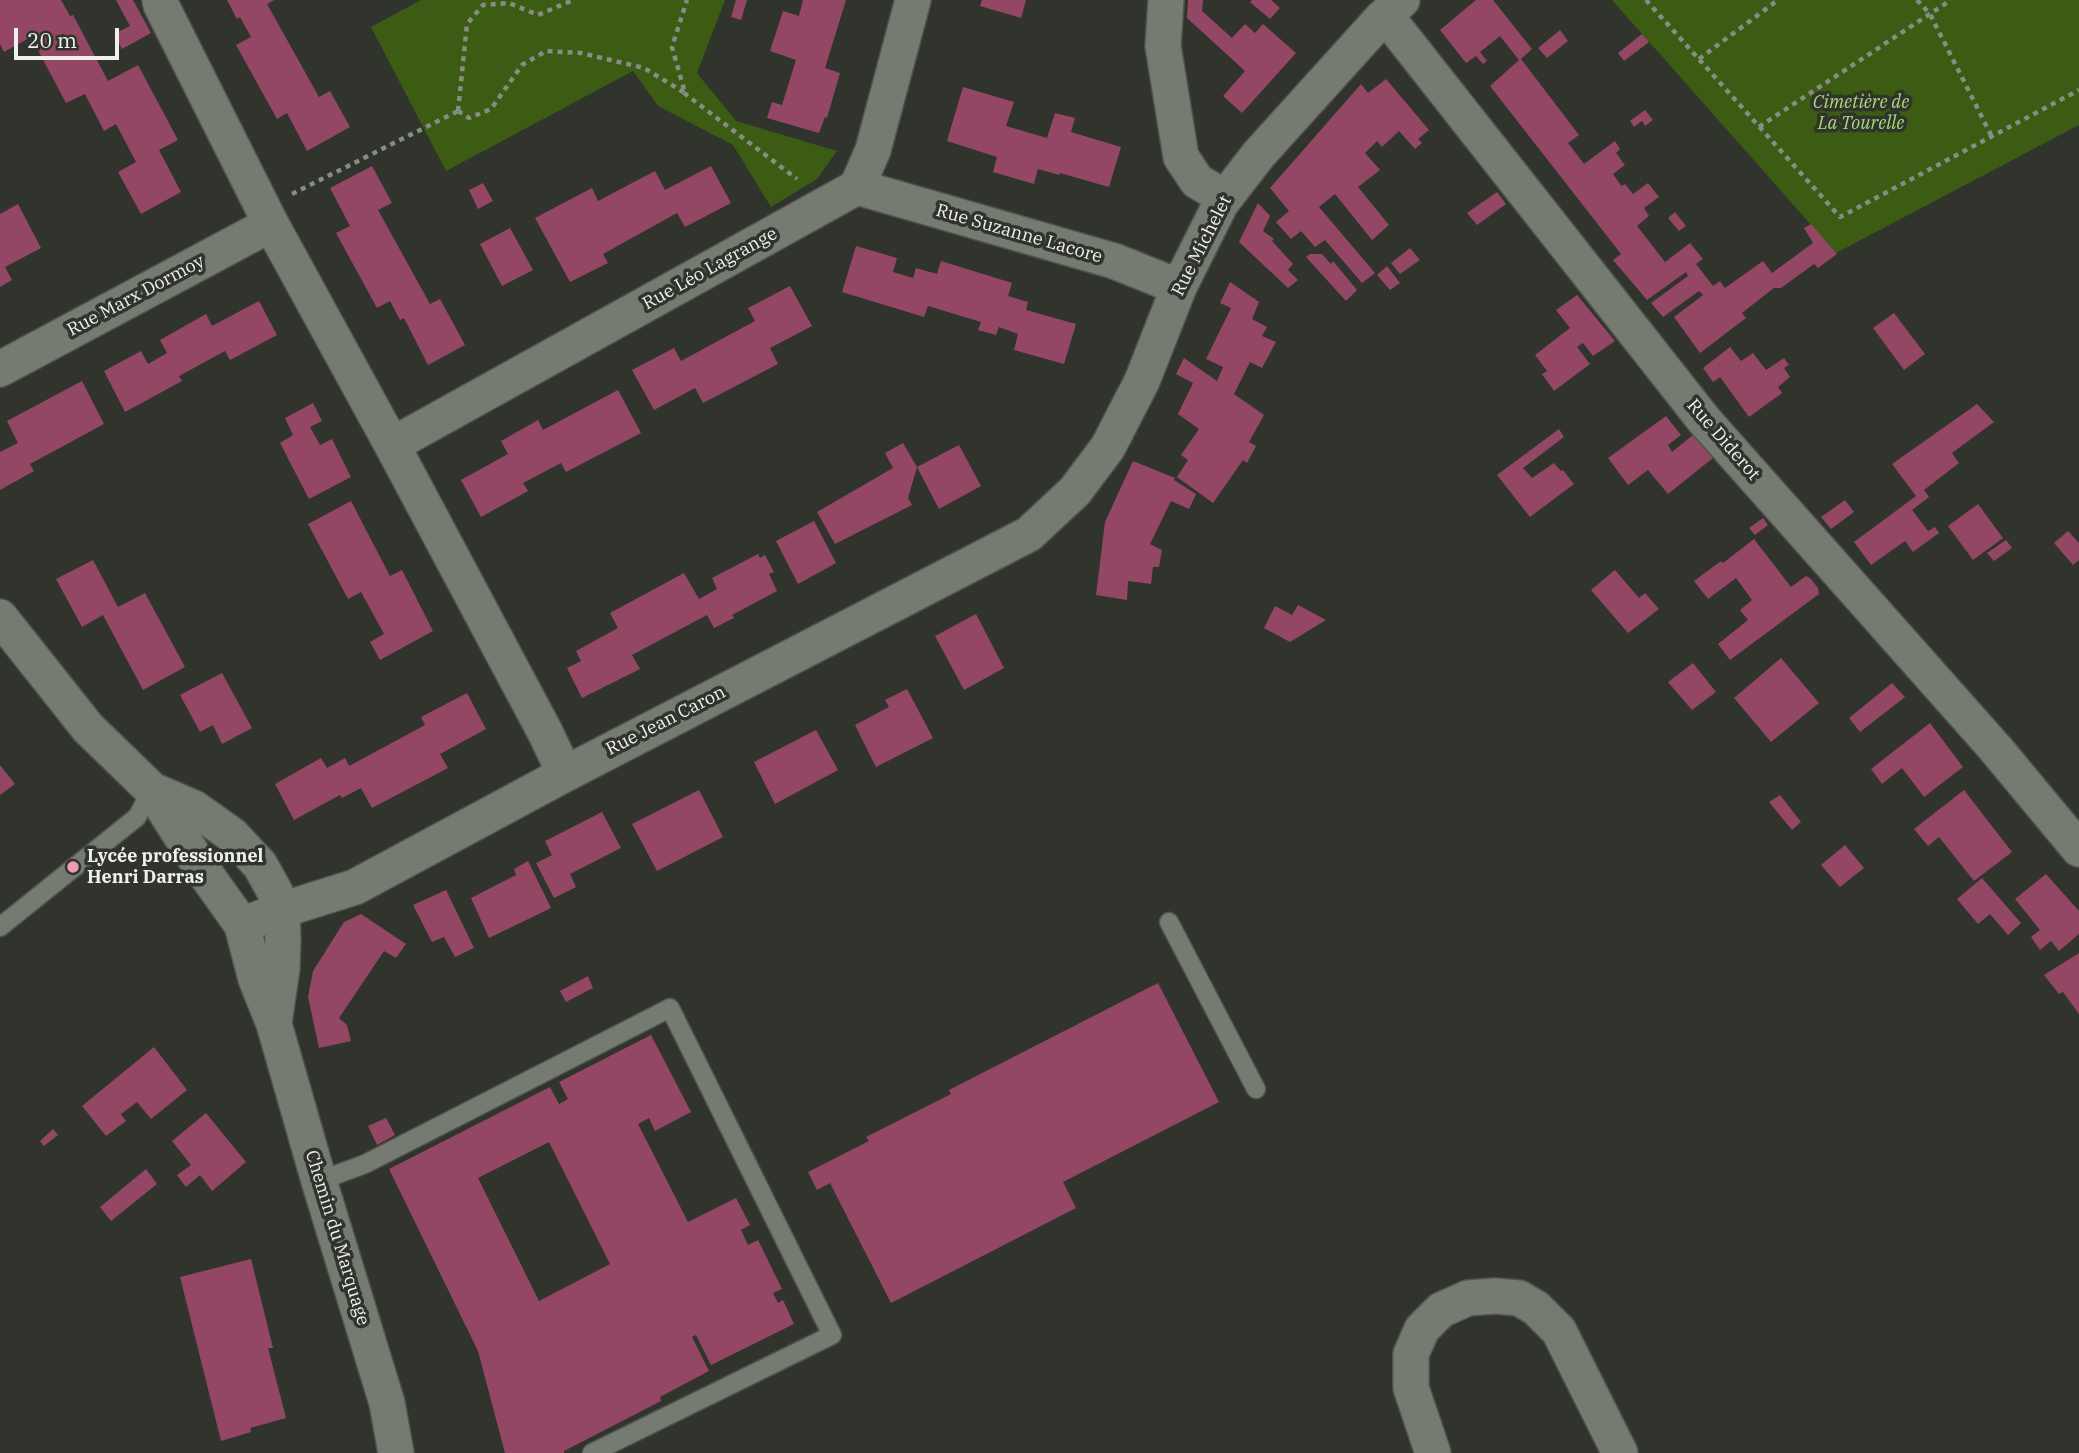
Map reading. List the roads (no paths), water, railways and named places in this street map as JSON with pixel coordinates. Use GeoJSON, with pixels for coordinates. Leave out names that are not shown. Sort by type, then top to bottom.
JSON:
{"type":"FeatureCollection","features":[{"type":"Feature","properties":{"kind":"street"},"geometry":{"type":"LineString","coordinates":[[160,0],[267,216],[539,720],[565,774]]}},
{"type":"Feature","properties":{"kind":"street"},"geometry":{"type":"LineString","coordinates":[[842,195],[873,150],[913,0]]}},
{"type":"Feature","properties":{"kind":"street"},"geometry":{"type":"LineString","coordinates":[[1166,0],[1163,46],[1181,157],[1197,181],[1225,198]]}},
{"type":"Feature","properties":{"kind":"street","name":"Rue Michelet"},"geometry":{"type":"LineString","coordinates":[[1075,491],[1108,447],[1142,381],[1179,287],[1225,198],[1259,154],[1392,9]]}},
{"type":"Feature","properties":{"kind":"street","name":"Rue Diderot"},"geometry":{"type":"LineString","coordinates":[[1392,9],[1396,30],[1704,420],[2076,840]]}},
{"type":"Feature","properties":{"kind":"street","name":"Rue Suzanne Lacore"},"geometry":{"type":"LineString","coordinates":[[842,195],[1114,261],[1179,287]]}},
{"type":"Feature","properties":{"kind":"street","name":"Rue Léo Lagrange"},"geometry":{"type":"LineString","coordinates":[[392,446],[842,195]]}},
{"type":"Feature","properties":{"kind":"street","name":"Rue Marx Dormoy"},"geometry":{"type":"LineString","coordinates":[[0,369],[267,216]]}},
{"type":"Feature","properties":{"kind":"street","name":"Rue Jean Caron"},"geometry":{"type":"LineString","coordinates":[[242,925],[282,909],[355,887],[565,774],[1029,534],[1075,491]]}},
{"type":"Feature","properties":{"kind":"street","name":"Chemin du Marquage"},"geometry":{"type":"LineString","coordinates":[[0,617],[88,728],[152,790],[200,866],[242,925],[256,979],[274,1024],[387,1403],[396,1453]]}},
{"type":"Feature","properties":{"kind":"street","name":"Chemin du Marquage"},"geometry":{"type":"LineString","coordinates":[[152,790],[194,808],[232,835],[260,865],[282,909],[282,968],[274,1024]]}},
{"type":"Feature","properties":{"kind":"street"},"geometry":{"type":"LineString","coordinates":[[1433,1453],[1411,1388],[1411,1354],[1422,1329],[1441,1310],[1468,1298],[1495,1296],[1519,1298],[1536,1308],[1559,1331],[1620,1453]]}},
{"type":"Feature","properties":{"kind":"lane"},"geometry":{"type":"LineString","coordinates":[[0,927],[137,817],[152,790]]}},
{"type":"Feature","properties":{"kind":"lane"},"geometry":{"type":"LineString","coordinates":[[1169,922],[1256,1089]]}},
{"type":"Feature","properties":{"kind":"lane"},"geometry":{"type":"LineString","coordinates":[[319,1181],[365,1164],[670,1008],[832,1335],[592,1453]]}},
{"type":"Feature","properties":{"kind":"place","name":"Lycée professionnel Henri Darras"},"geometry":{"type":"Point","coordinates":[73,867]}},
{"type":"Feature","properties":{"kind":"park label","name":"Cimetière de La Tourelle"},"geometry":{"type":"Point","coordinates":[1861,113]}}]}
